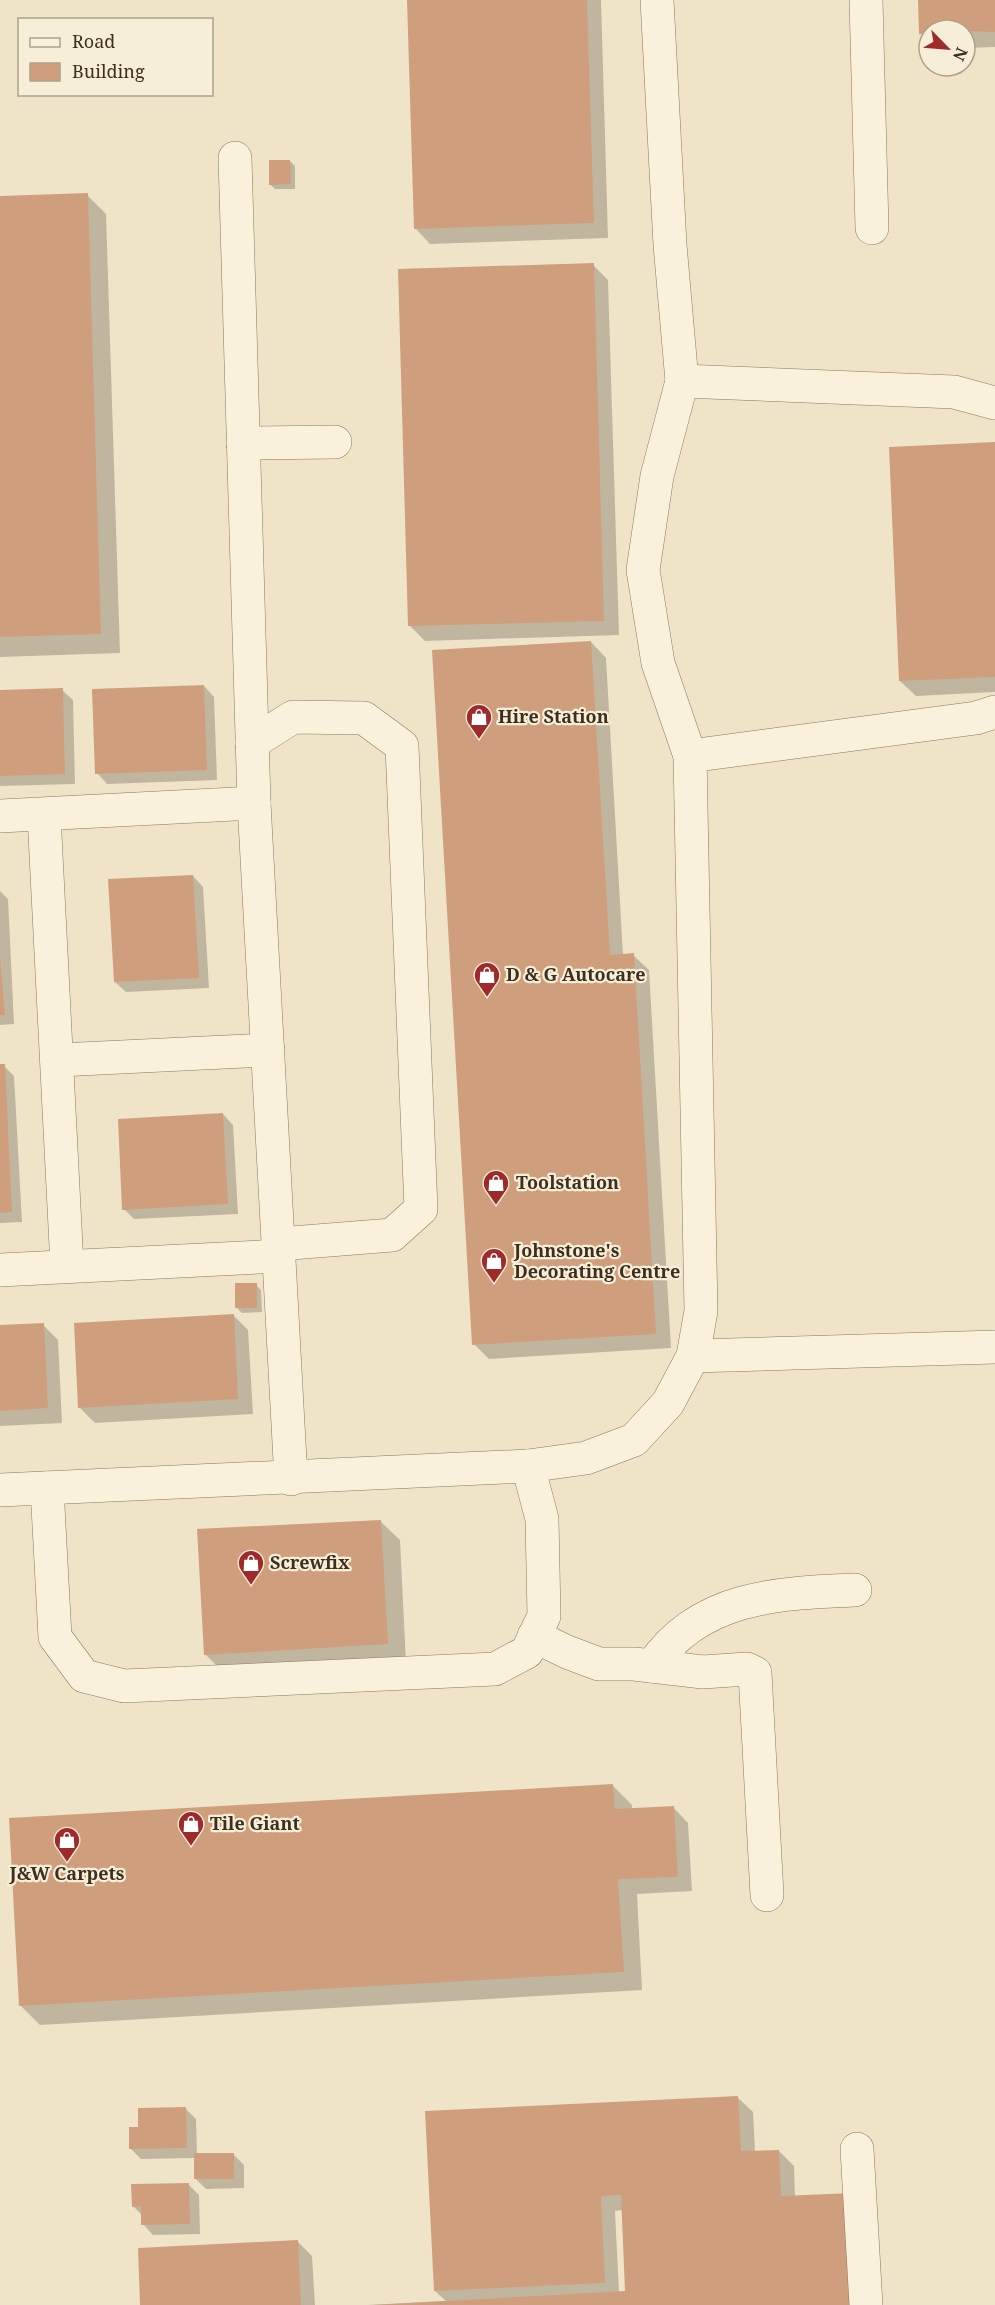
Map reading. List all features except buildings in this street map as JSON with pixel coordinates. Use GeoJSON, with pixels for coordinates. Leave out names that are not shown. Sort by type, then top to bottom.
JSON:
{"type":"FeatureCollection","features":[{"type":"Feature","properties":{"kind":"street"},"geometry":{"type":"LineString","coordinates":[[0,1490],[291,1479],[528,1466],[586,1458],[634,1440],[668,1403],[693,1356],[701,1311],[690,756],[658,663],[643,570],[657,476],[682,381],[670,244],[657,0]]}},
{"type":"Feature","properties":{"kind":"street"},"geometry":{"type":"LineString","coordinates":[[866,0],[872,228]]}},
{"type":"Feature","properties":{"kind":"street"},"geometry":{"type":"LineString","coordinates":[[235,158],[254,803],[291,1479]]}},
{"type":"Feature","properties":{"kind":"street"},"geometry":{"type":"LineString","coordinates":[[682,381],[954,392],[995,403]]}},
{"type":"Feature","properties":{"kind":"street"},"geometry":{"type":"LineString","coordinates":[[243,443],[335,442]]}},
{"type":"Feature","properties":{"kind":"street"},"geometry":{"type":"LineString","coordinates":[[690,756],[976,718],[995,712]]}},
{"type":"Feature","properties":{"kind":"street"},"geometry":{"type":"LineString","coordinates":[[0,1270],[279,1250],[392,1235],[421,1209],[402,746],[364,718],[293,717],[252,743]]}},
{"type":"Feature","properties":{"kind":"street"},"geometry":{"type":"LineString","coordinates":[[0,816],[254,803]]}},
{"type":"Feature","properties":{"kind":"street"},"geometry":{"type":"LineString","coordinates":[[44,815],[59,1060],[67,1266]]}},
{"type":"Feature","properties":{"kind":"street"},"geometry":{"type":"LineString","coordinates":[[59,1060],[268,1050]]}},
{"type":"Feature","properties":{"kind":"street"},"geometry":{"type":"LineString","coordinates":[[693,1356],[995,1347]]}},
{"type":"Feature","properties":{"kind":"street"},"geometry":{"type":"LineString","coordinates":[[47,1488],[55,1637],[84,1676],[124,1686],[495,1669],[527,1652],[544,1616],[542,1519],[528,1466]]}},
{"type":"Feature","properties":{"kind":"street"},"geometry":{"type":"LineString","coordinates":[[652,1666],[666,1645],[707,1617],[752,1599],[793,1593],[855,1590]]}},
{"type":"Feature","properties":{"kind":"street"},"geometry":{"type":"LineString","coordinates":[[534,1636],[599,1664],[652,1666],[703,1672],[747,1669],[755,1673],[767,1895]]}},
{"type":"Feature","properties":{"kind":"street"},"geometry":{"type":"LineString","coordinates":[[857,2149],[866,2305]]}},
{"type":"Feature","properties":{"kind":"place","name":"Hire Station"},"geometry":{"type":"Point","coordinates":[479,740]}},
{"type":"Feature","properties":{"kind":"place","name":"D & G Autocare"},"geometry":{"type":"Point","coordinates":[487,998]}},
{"type":"Feature","properties":{"kind":"place","name":"Toolstation"},"geometry":{"type":"Point","coordinates":[496,1206]}},
{"type":"Feature","properties":{"kind":"place","name":"Johnstone's Decorating Centre"},"geometry":{"type":"Point","coordinates":[494,1284]}},
{"type":"Feature","properties":{"kind":"place","name":"Screwfix"},"geometry":{"type":"Point","coordinates":[251,1586]}},
{"type":"Feature","properties":{"kind":"place","name":"Tile Giant"},"geometry":{"type":"Point","coordinates":[191,1847]}},
{"type":"Feature","properties":{"kind":"place","name":"J&W Carpets"},"geometry":{"type":"Point","coordinates":[67,1863]}}]}
